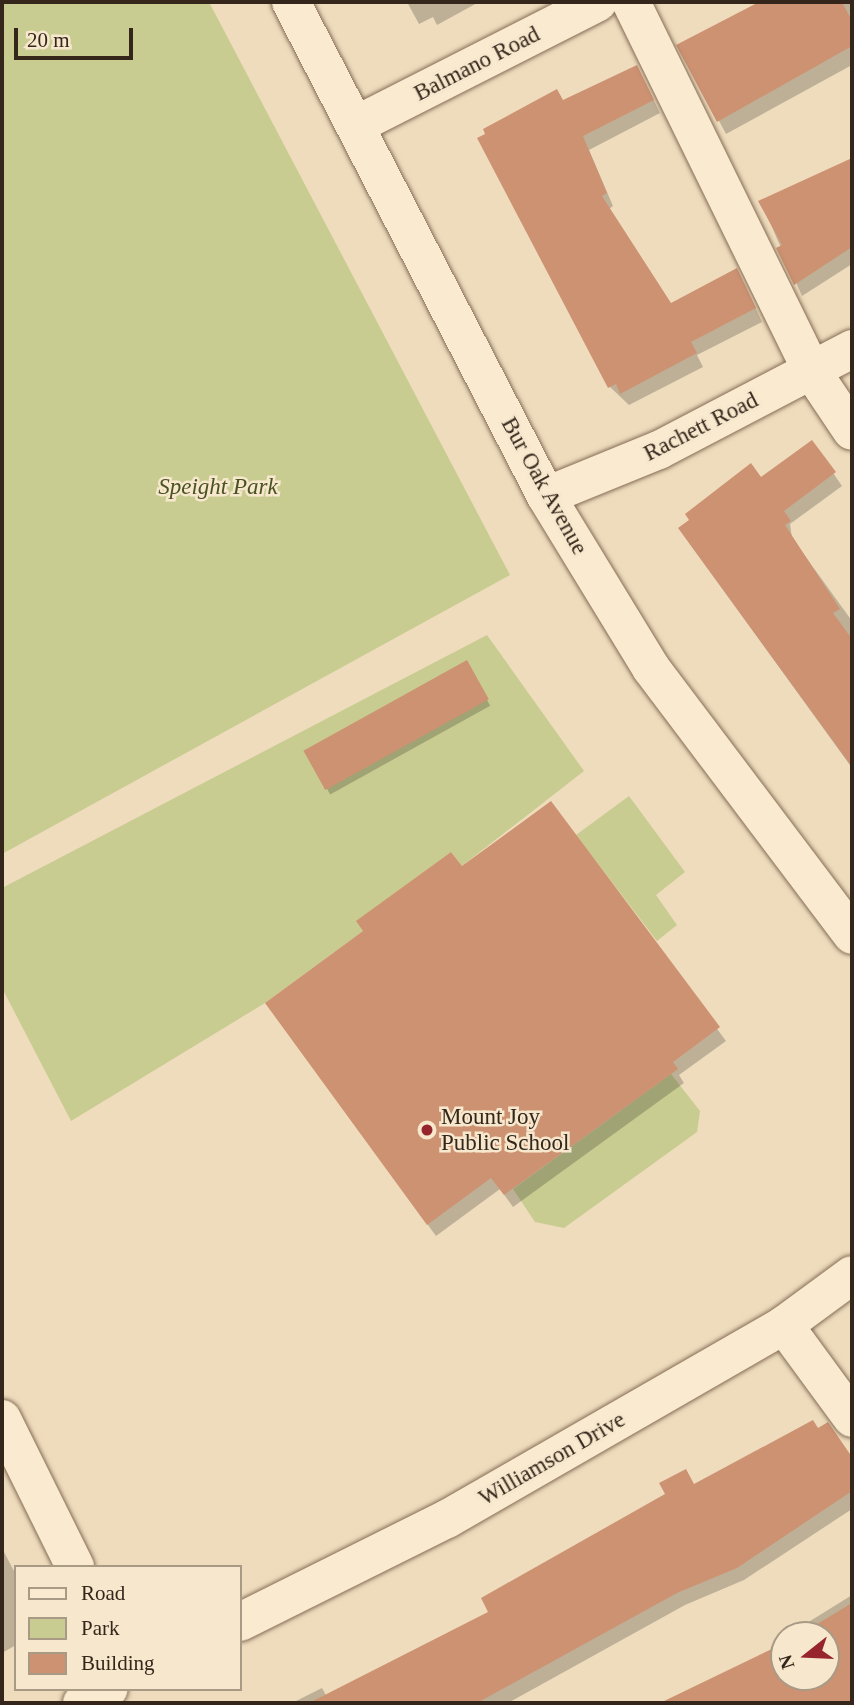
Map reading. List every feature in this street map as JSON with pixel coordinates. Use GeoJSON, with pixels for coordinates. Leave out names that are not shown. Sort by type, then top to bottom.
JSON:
{"type":"FeatureCollection","features":[{"type":"Feature","properties":{"kind":"street","name":"Bur Oak Avenue"},"geometry":{"type":"LineString","coordinates":[[291,2],[546,496],[651,668],[852,935]]}},
{"type":"Feature","properties":{"kind":"street","name":"Balmano Road"},"geometry":{"type":"LineString","coordinates":[[356,125],[598,2]]}},
{"type":"Feature","properties":{"kind":"street"},"geometry":{"type":"LineString","coordinates":[[631,2],[811,370],[852,431]]}},
{"type":"Feature","properties":{"kind":"street","name":"Rachett Road"},"geometry":{"type":"LineString","coordinates":[[546,496],[659,450],[852,349]]}},
{"type":"Feature","properties":{"kind":"street","name":"Williamson Drive"},"geometry":{"type":"LineString","coordinates":[[242,1621],[447,1519],[784,1325],[852,1275]]}},
{"type":"Feature","properties":{"kind":"street"},"geometry":{"type":"LineString","coordinates":[[784,1325],[852,1418]]}},
{"type":"Feature","properties":{"kind":"street"},"geometry":{"type":"LineString","coordinates":[[2,1419],[74,1565]]}},
{"type":"Feature","properties":{"kind":"street"},"geometry":{"type":"LineString","coordinates":[[82,1703],[104,1691]]}},
{"type":"Feature","properties":{"kind":"green space","name":"Speight Park"},"geometry":{"type":"Polygon","coordinates":[[[2,2],[209,2],[510,575],[2,854],[2,2]]]}},
{"type":"Feature","properties":{"kind":"green space"},"geometry":{"type":"Polygon","coordinates":[[[487,635],[584,771],[462,866],[451,852],[357,921],[363,931],[265,1003],[71,1121],[2,988],[2,888],[487,635]]]}},
{"type":"Feature","properties":{"kind":"green space"},"geometry":{"type":"Polygon","coordinates":[[[629,796],[685,872],[656,895],[677,925],[657,941],[576,835],[629,796]]]}},
{"type":"Feature","properties":{"kind":"green space"},"geometry":{"type":"Polygon","coordinates":[[[671,1074],[700,1111],[697,1132],[564,1228],[535,1222],[513,1189],[671,1074]]]}},
{"type":"Feature","properties":{"kind":"building"},"geometry":{"type":"Polygon","coordinates":[[[759,2],[842,2],[852,21],[852,46],[717,122],[676,45],[759,2]]]}},
{"type":"Feature","properties":{"kind":"building"},"geometry":{"type":"Polygon","coordinates":[[[637,65],[654,100],[583,136],[607,193],[602,196],[671,303],[737,268],[756,308],[691,342],[697,353],[620,394],[616,384],[608,388],[477,138],[485,134],[483,129],[557,89],[563,100],[637,65]]]}},
{"type":"Feature","properties":{"kind":"building"},"geometry":{"type":"Polygon","coordinates":[[[852,158],[852,247],[794,285],[776,248],[782,245],[758,201],[852,158]]]}},
{"type":"Feature","properties":{"kind":"building"},"geometry":{"type":"Polygon","coordinates":[[[812,440],[836,472],[784,511],[791,521],[785,525],[840,609],[833,613],[852,639],[852,767],[678,528],[689,520],[685,514],[751,463],[761,477],[812,440]]]}},
{"type":"Feature","properties":{"kind":"building"},"geometry":{"type":"Polygon","coordinates":[[[467,660],[489,699],[325,790],[303,751],[467,660]]]}},
{"type":"Feature","properties":{"kind":"building"},"geometry":{"type":"Polygon","coordinates":[[[551,801],[720,1027],[673,1062],[678,1069],[504,1195],[491,1178],[427,1225],[265,1003],[363,931],[356,921],[451,852],[462,866],[551,801]]]}},
{"type":"Feature","properties":{"kind":"building"},"geometry":{"type":"Polygon","coordinates":[[[813,1420],[818,1428],[828,1422],[852,1457],[852,1491],[737,1568],[677,1593],[477,1703],[309,1703],[488,1612],[481,1598],[665,1494],[659,1483],[686,1469],[694,1484],[813,1420]]]}},
{"type":"Feature","properties":{"kind":"building"},"geometry":{"type":"Polygon","coordinates":[[[852,1603],[852,1703],[660,1703],[770,1650],[770,1691],[840,1691],[840,1621],[822,1621],[852,1603]]]}},
{"type":"Feature","properties":{"kind":"place","name":"Mount Joy Public School"},"geometry":{"type":"Point","coordinates":[427,1130]}}]}
